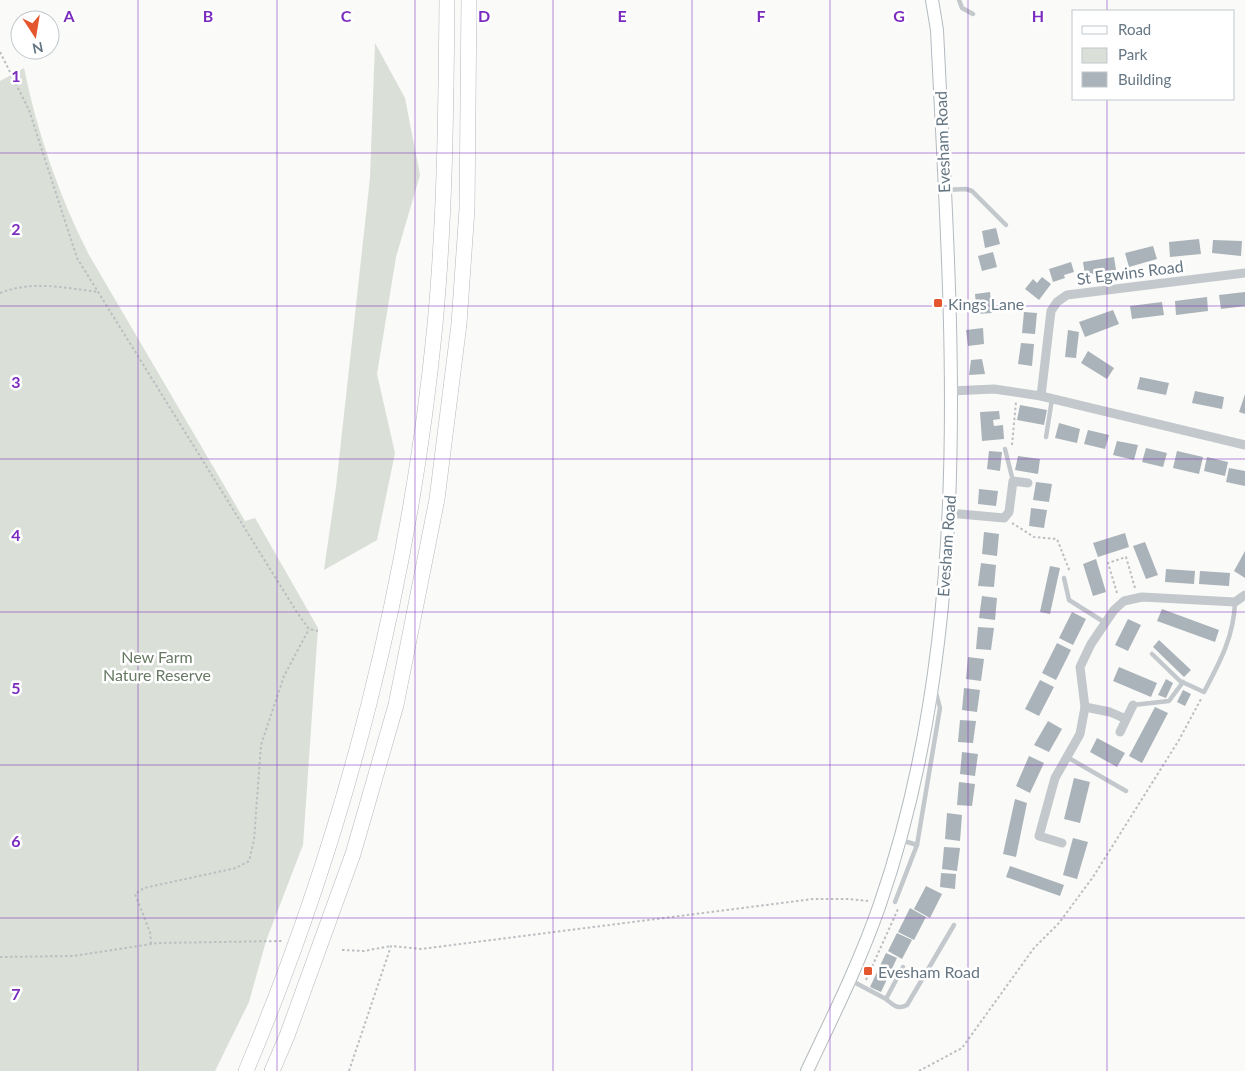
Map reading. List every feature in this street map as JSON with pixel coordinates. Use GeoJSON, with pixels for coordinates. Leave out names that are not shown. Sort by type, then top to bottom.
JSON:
{"type":"FeatureCollection","features":[{"type":"Feature","properties":{"kind":"highway"},"geometry":{"type":"LineString","coordinates":[[246,1071],[263,1030],[332,833],[370,704],[413,498],[435,326],[443,210],[446,0]]}},
{"type":"Feature","properties":{"kind":"highway"},"geometry":{"type":"LineString","coordinates":[[272,1071],[287,1036],[353,854],[396,705],[438,499],[459,324],[467,209],[469,0]]}},
{"type":"Feature","properties":{"kind":"main road","name":"Evesham Road"},"geometry":{"type":"LineString","coordinates":[[807,1071],[851,980],[880,903],[899,840],[914,780],[933,684],[942,617],[949,513],[951,391],[937,30],[932,0]]}},
{"type":"Feature","properties":{"kind":"street","name":"St Egwins Road"},"geometry":{"type":"LineString","coordinates":[[1041,396],[1051,311],[1057,302],[1067,296],[1245,273]]}},
{"type":"Feature","properties":{"kind":"street"},"geometry":{"type":"LineString","coordinates":[[951,391],[994,389],[1041,396],[1245,445]]}},
{"type":"Feature","properties":{"kind":"street"},"geometry":{"type":"LineString","coordinates":[[949,513],[1004,518],[1009,512],[1013,480],[1028,483]]}},
{"type":"Feature","properties":{"kind":"street"},"geometry":{"type":"LineString","coordinates":[[1062,843],[1039,836],[1055,778],[1080,734],[1085,708],[1080,667],[1104,622],[1120,604],[1138,597],[1235,602],[1245,595]]}},
{"type":"Feature","properties":{"kind":"street"},"geometry":{"type":"LineString","coordinates":[[1120,732],[1134,705]]}},
{"type":"Feature","properties":{"kind":"street"},"geometry":{"type":"LineString","coordinates":[[1085,708],[1110,712],[1126,719]]}},
{"type":"Feature","properties":{"kind":"lane"},"geometry":{"type":"LineString","coordinates":[[959,0],[962,8],[973,14]]}},
{"type":"Feature","properties":{"kind":"lane"},"geometry":{"type":"LineString","coordinates":[[944,190],[966,188],[972,191],[1006,225]]}},
{"type":"Feature","properties":{"kind":"lane"},"geometry":{"type":"LineString","coordinates":[[1046,437],[1052,399]]}},
{"type":"Feature","properties":{"kind":"lane"},"geometry":{"type":"LineString","coordinates":[[1006,449],[1013,480]]}},
{"type":"Feature","properties":{"kind":"lane"},"geometry":{"type":"LineString","coordinates":[[1064,578],[1070,600],[1104,622]]}},
{"type":"Feature","properties":{"kind":"lane"},"geometry":{"type":"LineString","coordinates":[[1152,654],[1183,682],[1204,692],[1226,651],[1232,629],[1235,602]]}},
{"type":"Feature","properties":{"kind":"lane"},"geometry":{"type":"LineString","coordinates":[[1134,705],[1169,701],[1183,682]]}},
{"type":"Feature","properties":{"kind":"lane"},"geometry":{"type":"LineString","coordinates":[[895,902],[917,845],[940,708],[933,684]]}},
{"type":"Feature","properties":{"kind":"lane"},"geometry":{"type":"LineString","coordinates":[[1067,757],[1126,791]]}},
{"type":"Feature","properties":{"kind":"lane"},"geometry":{"type":"LineString","coordinates":[[899,840],[917,845]]}},
{"type":"Feature","properties":{"kind":"lane"},"geometry":{"type":"LineString","coordinates":[[851,980],[895,1006],[903,1008],[907,1005],[954,925]]}},
{"type":"Feature","properties":{"kind":"lane"},"geometry":{"type":"LineString","coordinates":[[886,999],[903,967]]}},
{"type":"Feature","properties":{"kind":"path"},"geometry":{"type":"LineString","coordinates":[[0,52],[29,110],[77,258],[309,629],[318,631]]}},
{"type":"Feature","properties":{"kind":"path"},"geometry":{"type":"LineString","coordinates":[[0,293],[18,286],[40,286],[99,292]]}},
{"type":"Feature","properties":{"kind":"path"},"geometry":{"type":"LineString","coordinates":[[1009,466],[1018,392]]}},
{"type":"Feature","properties":{"kind":"path"},"geometry":{"type":"LineString","coordinates":[[1004,518],[1028,535],[1057,539],[1070,573]]}},
{"type":"Feature","properties":{"kind":"path"},"geometry":{"type":"LineString","coordinates":[[1120,604],[1108,563],[1126,557],[1138,597]]}},
{"type":"Feature","properties":{"kind":"path"},"geometry":{"type":"LineString","coordinates":[[151,944],[150,932],[136,894],[144,888],[236,868],[249,861],[254,840],[261,745],[284,676],[309,629]]}},
{"type":"Feature","properties":{"kind":"path"},"geometry":{"type":"LineString","coordinates":[[918,1071],[962,1048],[1034,948],[1059,923],[1093,877],[1179,740],[1204,692]]}},
{"type":"Feature","properties":{"kind":"path"},"geometry":{"type":"LineString","coordinates":[[342,950],[364,951],[391,946],[421,949],[813,899],[850,899],[880,903]]}},
{"type":"Feature","properties":{"kind":"path"},"geometry":{"type":"LineString","coordinates":[[863,986],[898,909]]}},
{"type":"Feature","properties":{"kind":"path"},"geometry":{"type":"LineString","coordinates":[[0,957],[73,956],[151,944],[282,941]]}},
{"type":"Feature","properties":{"kind":"path"},"geometry":{"type":"LineString","coordinates":[[349,1071],[391,946]]}},
{"type":"Feature","properties":{"kind":"green space"},"geometry":{"type":"Polygon","coordinates":[[[375,43],[405,98],[420,175],[396,257],[377,374],[395,453],[377,540],[324,570],[336,487],[370,178],[375,43]]]}},
{"type":"Feature","properties":{"kind":"green space","name":"New Farm Nature Reserve"},"geometry":{"type":"Polygon","coordinates":[[[24,68],[42,140],[68,210],[89,255],[245,521],[255,518],[318,628],[303,845],[266,941],[249,1002],[215,1071],[0,1071],[0,81],[24,68]]]}},
{"type":"Feature","properties":{"kind":"building"},"geometry":{"type":"Polygon","coordinates":[[[996,228],[1000,244],[985,248],[982,231],[996,228]]]}},
{"type":"Feature","properties":{"kind":"building"},"geometry":{"type":"Polygon","coordinates":[[[1199,239],[1201,254],[1170,257],[1169,242],[1199,239]]]}},
{"type":"Feature","properties":{"kind":"building"},"geometry":{"type":"Polygon","coordinates":[[[1213,240],[1242,241],[1241,256],[1212,253],[1213,240]]]}},
{"type":"Feature","properties":{"kind":"building"},"geometry":{"type":"Polygon","coordinates":[[[1153,246],[1157,259],[1129,267],[1125,253],[1153,246]]]}},
{"type":"Feature","properties":{"kind":"building"},"geometry":{"type":"Polygon","coordinates":[[[993,252],[997,267],[982,271],[978,256],[993,252]]]}},
{"type":"Feature","properties":{"kind":"building"},"geometry":{"type":"Polygon","coordinates":[[[1114,257],[1116,270],[1085,275],[1083,262],[1114,257]]]}},
{"type":"Feature","properties":{"kind":"building"},"geometry":{"type":"Polygon","coordinates":[[[1071,262],[1074,272],[1064,275],[1065,278],[1053,282],[1049,269],[1071,262]]]}},
{"type":"Feature","properties":{"kind":"building"},"geometry":{"type":"Polygon","coordinates":[[[1042,277],[1051,284],[1039,300],[1025,289],[1033,279],[1037,283],[1042,277]]]}},
{"type":"Feature","properties":{"kind":"building"},"geometry":{"type":"Polygon","coordinates":[[[990,292],[992,313],[977,314],[975,294],[990,292]]]}},
{"type":"Feature","properties":{"kind":"building"},"geometry":{"type":"Polygon","coordinates":[[[1245,292],[1245,306],[1221,309],[1219,295],[1245,292]]]}},
{"type":"Feature","properties":{"kind":"building"},"geometry":{"type":"Polygon","coordinates":[[[1207,297],[1208,311],[1176,315],[1175,301],[1207,297]]]}},
{"type":"Feature","properties":{"kind":"building"},"geometry":{"type":"Polygon","coordinates":[[[1162,302],[1164,315],[1132,319],[1130,306],[1162,302]]]}},
{"type":"Feature","properties":{"kind":"building"},"geometry":{"type":"Polygon","coordinates":[[[1113,310],[1119,324],[1085,337],[1079,322],[1113,310]]]}},
{"type":"Feature","properties":{"kind":"building"},"geometry":{"type":"Polygon","coordinates":[[[1024,312],[1037,313],[1035,334],[1022,333],[1024,312]]]}},
{"type":"Feature","properties":{"kind":"building"},"geometry":{"type":"Polygon","coordinates":[[[983,328],[984,344],[968,346],[966,330],[983,328]]]}},
{"type":"Feature","properties":{"kind":"building"},"geometry":{"type":"Polygon","coordinates":[[[1068,330],[1079,332],[1076,358],[1065,357],[1068,330]]]}},
{"type":"Feature","properties":{"kind":"building"},"geometry":{"type":"Polygon","coordinates":[[[1021,343],[1034,344],[1032,366],[1018,364],[1021,343]]]}},
{"type":"Feature","properties":{"kind":"building"},"geometry":{"type":"Polygon","coordinates":[[[1088,351],[1114,368],[1107,379],[1081,363],[1088,351]]]}},
{"type":"Feature","properties":{"kind":"building"},"geometry":{"type":"Polygon","coordinates":[[[982,359],[985,374],[969,375],[971,360],[982,359]]]}},
{"type":"Feature","properties":{"kind":"building"},"geometry":{"type":"Polygon","coordinates":[[[1140,377],[1169,383],[1166,395],[1137,389],[1140,377]]]}},
{"type":"Feature","properties":{"kind":"building"},"geometry":{"type":"Polygon","coordinates":[[[1195,391],[1224,397],[1222,409],[1192,403],[1195,391]]]}},
{"type":"Feature","properties":{"kind":"building"},"geometry":{"type":"Polygon","coordinates":[[[1245,394],[1245,414],[1239,412],[1245,394]]]}},
{"type":"Feature","properties":{"kind":"building"},"geometry":{"type":"Polygon","coordinates":[[[1020,405],[1047,410],[1044,425],[1017,420],[1020,405]]]}},
{"type":"Feature","properties":{"kind":"building"},"geometry":{"type":"Polygon","coordinates":[[[999,411],[1000,419],[993,420],[994,426],[1003,425],[1004,439],[982,441],[980,412],[999,411]]]}},
{"type":"Feature","properties":{"kind":"building"},"geometry":{"type":"Polygon","coordinates":[[[1059,423],[1080,429],[1077,443],[1055,438],[1059,423]]]}},
{"type":"Feature","properties":{"kind":"building"},"geometry":{"type":"Polygon","coordinates":[[[1088,430],[1109,435],[1105,449],[1084,444],[1088,430]]]}},
{"type":"Feature","properties":{"kind":"building"},"geometry":{"type":"Polygon","coordinates":[[[1117,441],[1138,445],[1134,460],[1113,455],[1117,441]]]}},
{"type":"Feature","properties":{"kind":"building"},"geometry":{"type":"Polygon","coordinates":[[[1146,448],[1167,453],[1163,467],[1142,462],[1146,448]]]}},
{"type":"Feature","properties":{"kind":"building"},"geometry":{"type":"Polygon","coordinates":[[[989,451],[1002,452],[1000,471],[987,469],[989,451]]]}},
{"type":"Feature","properties":{"kind":"building"},"geometry":{"type":"Polygon","coordinates":[[[1177,451],[1203,457],[1199,474],[1173,468],[1177,451]]]}},
{"type":"Feature","properties":{"kind":"building"},"geometry":{"type":"Polygon","coordinates":[[[1018,456],[1040,459],[1038,474],[1015,470],[1018,456]]]}},
{"type":"Feature","properties":{"kind":"building"},"geometry":{"type":"Polygon","coordinates":[[[1207,457],[1228,462],[1225,476],[1204,471],[1207,457]]]}},
{"type":"Feature","properties":{"kind":"building"},"geometry":{"type":"Polygon","coordinates":[[[1229,468],[1245,471],[1245,486],[1226,482],[1229,468]]]}},
{"type":"Feature","properties":{"kind":"building"},"geometry":{"type":"Polygon","coordinates":[[[1036,482],[1052,484],[1049,502],[1033,500],[1036,482]]]}},
{"type":"Feature","properties":{"kind":"building"},"geometry":{"type":"Polygon","coordinates":[[[979,489],[998,491],[996,506],[978,504],[979,489]]]}},
{"type":"Feature","properties":{"kind":"building"},"geometry":{"type":"Polygon","coordinates":[[[1031,508],[1047,510],[1044,528],[1029,526],[1031,508]]]}},
{"type":"Feature","properties":{"kind":"building"},"geometry":{"type":"Polygon","coordinates":[[[984,532],[999,534],[997,556],[982,554],[984,532]]]}},
{"type":"Feature","properties":{"kind":"building"},"geometry":{"type":"Polygon","coordinates":[[[1125,533],[1129,547],[1098,557],[1093,543],[1125,533]]]}},
{"type":"Feature","properties":{"kind":"building"},"geometry":{"type":"Polygon","coordinates":[[[1145,542],[1158,575],[1146,579],[1133,546],[1145,542]]]}},
{"type":"Feature","properties":{"kind":"building"},"geometry":{"type":"Polygon","coordinates":[[[1245,551],[1245,578],[1234,571],[1245,551]]]}},
{"type":"Feature","properties":{"kind":"building"},"geometry":{"type":"Polygon","coordinates":[[[1096,559],[1106,592],[1093,596],[1083,564],[1096,559]]]}},
{"type":"Feature","properties":{"kind":"building"},"geometry":{"type":"Polygon","coordinates":[[[981,563],[996,565],[994,587],[978,586],[981,563]]]}},
{"type":"Feature","properties":{"kind":"building"},"geometry":{"type":"Polygon","coordinates":[[[1050,566],[1060,568],[1050,614],[1040,612],[1050,566]]]}},
{"type":"Feature","properties":{"kind":"building"},"geometry":{"type":"Polygon","coordinates":[[[1166,569],[1195,571],[1194,584],[1165,582],[1166,569]]]}},
{"type":"Feature","properties":{"kind":"building"},"geometry":{"type":"Polygon","coordinates":[[[1200,571],[1230,573],[1229,586],[1199,584],[1200,571]]]}},
{"type":"Feature","properties":{"kind":"building"},"geometry":{"type":"Polygon","coordinates":[[[982,596],[997,598],[995,620],[979,618],[982,596]]]}},
{"type":"Feature","properties":{"kind":"building"},"geometry":{"type":"Polygon","coordinates":[[[1162,609],[1219,630],[1215,642],[1157,621],[1162,609]]]}},
{"type":"Feature","properties":{"kind":"building"},"geometry":{"type":"Polygon","coordinates":[[[1072,612],[1086,619],[1073,645],[1059,638],[1072,612]]]}},
{"type":"Feature","properties":{"kind":"building"},"geometry":{"type":"Polygon","coordinates":[[[1128,619],[1141,625],[1128,651],[1115,645],[1128,619]]]}},
{"type":"Feature","properties":{"kind":"building"},"geometry":{"type":"Polygon","coordinates":[[[978,627],[994,628],[991,650],[976,649],[978,627]]]}},
{"type":"Feature","properties":{"kind":"building"},"geometry":{"type":"Polygon","coordinates":[[[1159,640],[1191,670],[1184,677],[1153,647],[1159,640]]]}},
{"type":"Feature","properties":{"kind":"building"},"geometry":{"type":"Polygon","coordinates":[[[1057,643],[1071,650],[1056,680],[1042,673],[1057,643]]]}},
{"type":"Feature","properties":{"kind":"building"},"geometry":{"type":"Polygon","coordinates":[[[968,657],[984,659],[981,681],[966,679],[968,657]]]}},
{"type":"Feature","properties":{"kind":"building"},"geometry":{"type":"Polygon","coordinates":[[[1119,667],[1157,683],[1151,697],[1113,681],[1119,667]]]}},
{"type":"Feature","properties":{"kind":"building"},"geometry":{"type":"Polygon","coordinates":[[[1166,679],[1173,683],[1166,698],[1158,695],[1166,679]]]}},
{"type":"Feature","properties":{"kind":"building"},"geometry":{"type":"Polygon","coordinates":[[[1040,680],[1054,687],[1039,716],[1025,709],[1040,680]]]}},
{"type":"Feature","properties":{"kind":"building"},"geometry":{"type":"Polygon","coordinates":[[[964,688],[980,690],[977,712],[962,710],[964,688]]]}},
{"type":"Feature","properties":{"kind":"building"},"geometry":{"type":"Polygon","coordinates":[[[1183,690],[1191,694],[1185,706],[1177,702],[1183,690]]]}},
{"type":"Feature","properties":{"kind":"building"},"geometry":{"type":"Polygon","coordinates":[[[1155,707],[1168,713],[1142,763],[1129,756],[1155,707]]]}},
{"type":"Feature","properties":{"kind":"building"},"geometry":{"type":"Polygon","coordinates":[[[960,720],[976,721],[973,743],[958,742],[960,720]]]}},
{"type":"Feature","properties":{"kind":"building"},"geometry":{"type":"Polygon","coordinates":[[[1048,721],[1062,729],[1049,752],[1034,745],[1048,721]]]}},
{"type":"Feature","properties":{"kind":"building"},"geometry":{"type":"Polygon","coordinates":[[[1097,738],[1125,753],[1117,767],[1090,752],[1097,738]]]}},
{"type":"Feature","properties":{"kind":"building"},"geometry":{"type":"Polygon","coordinates":[[[962,752],[978,754],[975,776],[960,774],[962,752]]]}},
{"type":"Feature","properties":{"kind":"building"},"geometry":{"type":"Polygon","coordinates":[[[1029,756],[1044,763],[1030,793],[1016,786],[1029,756]]]}},
{"type":"Feature","properties":{"kind":"building"},"geometry":{"type":"Polygon","coordinates":[[[1074,778],[1090,782],[1080,823],[1064,819],[1074,778]]]}},
{"type":"Feature","properties":{"kind":"building"},"geometry":{"type":"Polygon","coordinates":[[[959,782],[975,784],[972,806],[957,805],[959,782]]]}},
{"type":"Feature","properties":{"kind":"building"},"geometry":{"type":"Polygon","coordinates":[[[1015,799],[1027,803],[1016,857],[1003,854],[1015,799]]]}},
{"type":"Feature","properties":{"kind":"building"},"geometry":{"type":"Polygon","coordinates":[[[947,813],[962,815],[960,841],[945,839],[947,813]]]}},
{"type":"Feature","properties":{"kind":"building"},"geometry":{"type":"Polygon","coordinates":[[[1073,838],[1088,842],[1077,879],[1063,875],[1073,838]]]}},
{"type":"Feature","properties":{"kind":"building"},"geometry":{"type":"Polygon","coordinates":[[[944,847],[960,848],[957,871],[942,869],[944,847]]]}},
{"type":"Feature","properties":{"kind":"building"},"geometry":{"type":"Polygon","coordinates":[[[1010,866],[1064,885],[1060,896],[1006,877],[1010,866]]]}},
{"type":"Feature","properties":{"kind":"building"},"geometry":{"type":"Polygon","coordinates":[[[941,873],[956,874],[955,889],[940,887],[941,873]]]}},
{"type":"Feature","properties":{"kind":"building"},"geometry":{"type":"Polygon","coordinates":[[[926,886],[942,894],[930,918],[914,909],[926,886]]]}},
{"type":"Feature","properties":{"kind":"building"},"geometry":{"type":"Polygon","coordinates":[[[910,908],[926,917],[914,940],[898,932],[910,908]]]}},
{"type":"Feature","properties":{"kind":"building"},"geometry":{"type":"Polygon","coordinates":[[[897,933],[912,940],[902,959],[888,951],[897,933]]]}},
{"type":"Feature","properties":{"kind":"building"},"geometry":{"type":"Polygon","coordinates":[[[886,953],[897,958],[881,992],[870,987],[886,953]]]}},
{"type":"Feature","properties":{"kind":"place","name":"Kings Lane"},"geometry":{"type":"Point","coordinates":[938,303]}},
{"type":"Feature","properties":{"kind":"place","name":"Evesham Road"},"geometry":{"type":"Point","coordinates":[868,971]}}]}
